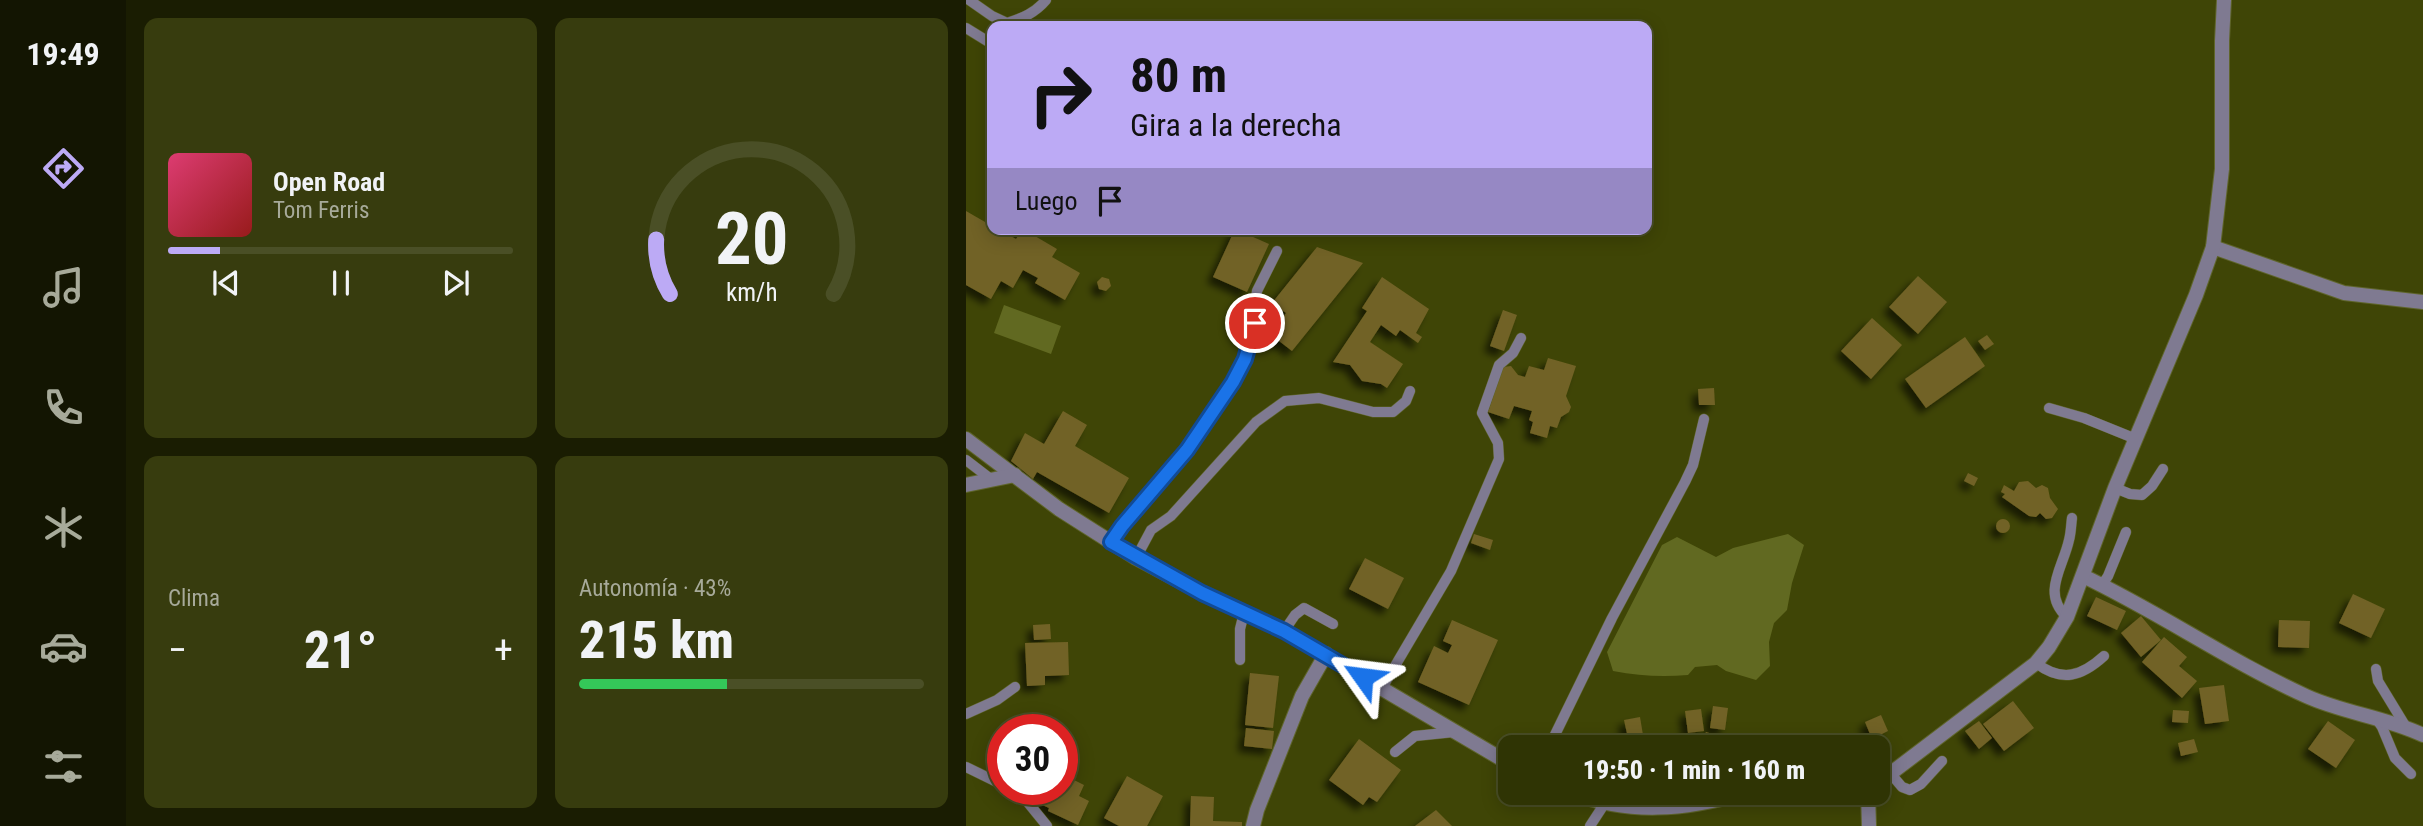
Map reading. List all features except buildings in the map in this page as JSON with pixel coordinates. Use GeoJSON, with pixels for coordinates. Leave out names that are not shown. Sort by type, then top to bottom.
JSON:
{"type":"FeatureCollection","features":[{"type":"Feature","properties":{"kind":"street"},"geometry":{"type":"LineString","coordinates":[[1891,775],[2036,663],[2067,617],[2115,488],[2196,295],[2213,247],[2222,169],[2224,0]]}},
{"type":"Feature","properties":{"kind":"street"},"geometry":{"type":"LineString","coordinates":[[2213,247],[2344,293],[2423,302]]}},
{"type":"Feature","properties":{"kind":"street"},"geometry":{"type":"LineString","coordinates":[[966,439],[1059,509],[1136,558],[1326,654],[1498,757]]}},
{"type":"Feature","properties":{"kind":"street"},"geometry":{"type":"LineString","coordinates":[[966,485],[1015,475]]}},
{"type":"Feature","properties":{"kind":"street"},"geometry":{"type":"LineString","coordinates":[[2083,576],[2279,683],[2309,697],[2406,727],[2423,735]]}},
{"type":"Feature","properties":{"kind":"street"},"geometry":{"type":"LineString","coordinates":[[1253,826],[1302,696],[1326,654]]}},
{"type":"Feature","properties":{"kind":"street"},"geometry":{"type":"LineString","coordinates":[[1626,805],[1636,809],[1689,805]]}},
{"type":"Feature","properties":{"kind":"street"},"geometry":{"type":"LineString","coordinates":[[1868,805],[1869,826]]}},
{"type":"Feature","properties":{"kind":"lane"},"geometry":{"type":"LineString","coordinates":[[969,0],[1003,21]]}},
{"type":"Feature","properties":{"kind":"lane"},"geometry":{"type":"LineString","coordinates":[[1012,21],[1039,9],[1046,0]]}},
{"type":"Feature","properties":{"kind":"lane"},"geometry":{"type":"LineString","coordinates":[[966,28],[987,41]]}},
{"type":"Feature","properties":{"kind":"lane"},"geometry":{"type":"LineString","coordinates":[[1111,542],[1187,450],[1233,382],[1245,359],[1251,337],[1257,291],[1277,251]]}},
{"type":"Feature","properties":{"kind":"lane"},"geometry":{"type":"LineString","coordinates":[[1382,688],[1451,571],[1499,459],[1498,443],[1482,413],[1499,365],[1513,353],[1521,338]]}},
{"type":"Feature","properties":{"kind":"lane"},"geometry":{"type":"LineString","coordinates":[[1136,558],[1151,530],[1171,516],[1256,422],[1285,401],[1319,398],[1373,412],[1393,412],[1406,401],[1410,391]]}},
{"type":"Feature","properties":{"kind":"lane"},"geometry":{"type":"LineString","coordinates":[[2049,408],[2084,418],[2136,439]]}},
{"type":"Feature","properties":{"kind":"lane"},"geometry":{"type":"LineString","coordinates":[[1555,735],[1612,618],[1693,465],[1703,419]]}},
{"type":"Feature","properties":{"kind":"lane"},"geometry":{"type":"LineString","coordinates":[[966,460],[992,480]]}},
{"type":"Feature","properties":{"kind":"lane"},"geometry":{"type":"LineString","coordinates":[[2115,488],[2142,495],[2152,486],[2163,469]]}},
{"type":"Feature","properties":{"kind":"lane"},"geometry":{"type":"LineString","coordinates":[[2067,617],[2058,609],[2054,589],[2069,539],[2072,518]]}},
{"type":"Feature","properties":{"kind":"lane"},"geometry":{"type":"LineString","coordinates":[[2102,585],[2126,532]]}},
{"type":"Feature","properties":{"kind":"lane"},"geometry":{"type":"LineString","coordinates":[[1284,631],[1295,615],[1304,608],[1333,624]]}},
{"type":"Feature","properties":{"kind":"lane"},"geometry":{"type":"LineString","coordinates":[[1240,660],[1240,629],[1244,612]]}},
{"type":"Feature","properties":{"kind":"lane"},"geometry":{"type":"LineString","coordinates":[[2036,663],[2046,671],[2061,675],[2081,673],[2104,656]]}},
{"type":"Feature","properties":{"kind":"lane"},"geometry":{"type":"LineString","coordinates":[[2376,669],[2378,681],[2406,727]]}},
{"type":"Feature","properties":{"kind":"lane"},"geometry":{"type":"LineString","coordinates":[[966,714],[997,701],[1015,687]]}},
{"type":"Feature","properties":{"kind":"lane"},"geometry":{"type":"LineString","coordinates":[[2375,717],[2395,758],[2411,774]]}},
{"type":"Feature","properties":{"kind":"lane"},"geometry":{"type":"LineString","coordinates":[[1395,752],[1415,736],[1454,732]]}},
{"type":"Feature","properties":{"kind":"lane"},"geometry":{"type":"LineString","coordinates":[[1891,775],[1902,787],[1910,790],[1921,784],[1942,761]]}},
{"type":"Feature","properties":{"kind":"lane"},"geometry":{"type":"LineString","coordinates":[[966,767],[987,777]]}},
{"type":"Feature","properties":{"kind":"lane"},"geometry":{"type":"LineString","coordinates":[[1030,805],[1047,826]]}},
{"type":"Feature","properties":{"kind":"lane"},"geometry":{"type":"LineString","coordinates":[[1590,826],[1612,805]]}},
{"type":"Feature","properties":{"kind":"green space"},"geometry":{"type":"Polygon","coordinates":[[[1004,305],[1061,326],[1051,354],[994,333],[1004,305]]]}},
{"type":"Feature","properties":{"kind":"green space"},"geometry":{"type":"Polygon","coordinates":[[[1788,534],[1804,545],[1787,610],[1774,623],[1769,642],[1770,666],[1756,680],[1726,671],[1717,665],[1695,667],[1688,675],[1678,676],[1613,671],[1607,652],[1662,545],[1677,537],[1716,557],[1733,548],[1788,534]]]}},
{"type":"Feature","properties":{"kind":"route"},"geometry":{"type":"LineString","coordinates":[[1255,323],[1245,359],[1233,382],[1187,450],[1111,542],[1202,593],[1284,631],[1363,677]]}}]}
